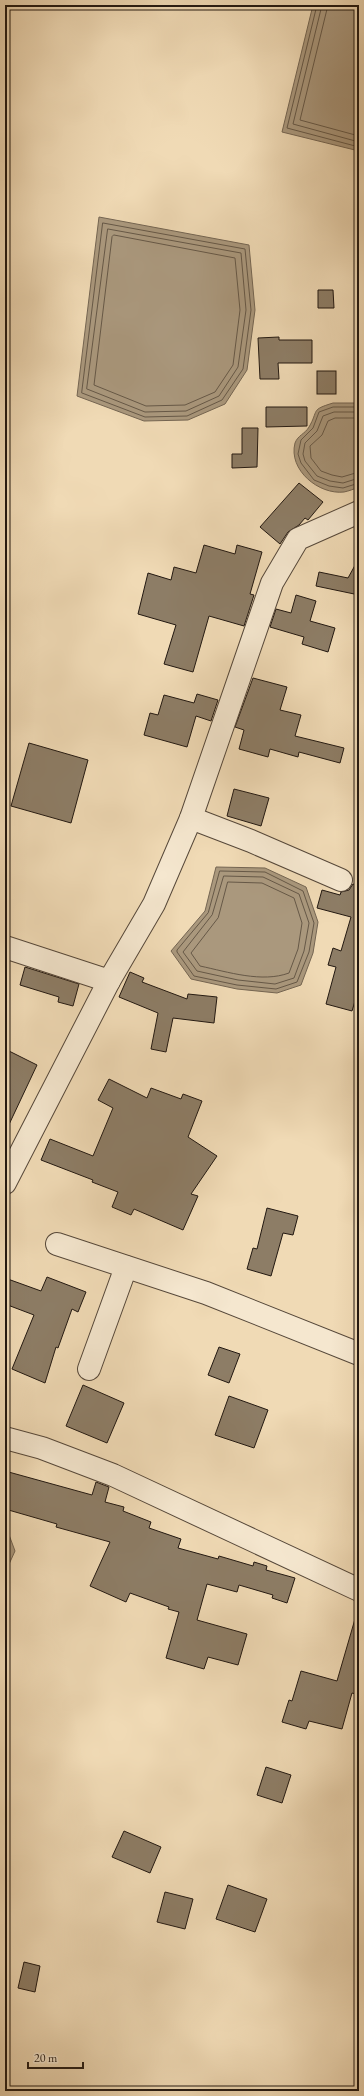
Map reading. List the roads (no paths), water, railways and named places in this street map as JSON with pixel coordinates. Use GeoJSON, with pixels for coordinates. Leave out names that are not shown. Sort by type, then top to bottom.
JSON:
{"type":"FeatureCollection","features":[{"type":"Feature","properties":{"kind":"street"},"geometry":{"type":"LineString","coordinates":[[5,1183],[109,981],[154,904],[191,818],[272,583],[298,539],[359,512]]}},
{"type":"Feature","properties":{"kind":"street"},"geometry":{"type":"LineString","coordinates":[[191,818],[251,841],[341,880]]}},
{"type":"Feature","properties":{"kind":"street"},"geometry":{"type":"LineString","coordinates":[[5,947],[109,981]]}},
{"type":"Feature","properties":{"kind":"street"},"geometry":{"type":"LineString","coordinates":[[57,1244],[206,1293],[359,1354]]}},
{"type":"Feature","properties":{"kind":"street"},"geometry":{"type":"LineString","coordinates":[[89,1369],[126,1267]]}},
{"type":"Feature","properties":{"kind":"street"},"geometry":{"type":"LineString","coordinates":[[5,1438],[42,1448],[113,1475],[358,1584]]}},
{"type":"Feature","properties":{"kind":"water"},"geometry":{"type":"Polygon","coordinates":[[[313,5],[359,5],[359,151],[282,132],[313,5]]]}},
{"type":"Feature","properties":{"kind":"water"},"geometry":{"type":"Polygon","coordinates":[[[99,217],[249,245],[255,310],[247,370],[225,404],[188,420],[144,421],[77,396],[99,217]]]}},
{"type":"Feature","properties":{"kind":"water"},"geometry":{"type":"Polygon","coordinates":[[[333,403],[359,403],[359,487],[344,492],[334,492],[325,489],[308,479],[296,462],[294,453],[296,440],[309,427],[316,411],[321,407],[333,403]]]}},
{"type":"Feature","properties":{"kind":"water"},"geometry":{"type":"Polygon","coordinates":[[[216,867],[265,868],[306,887],[318,922],[313,953],[301,985],[277,993],[237,989],[191,979],[171,951],[205,911],[216,867]]]}},
{"type":"Feature","properties":{"kind":"water"},"geometry":{"type":"Polygon","coordinates":[[[5,1524],[15,1551],[5,1573],[5,1524]]]}}]}
